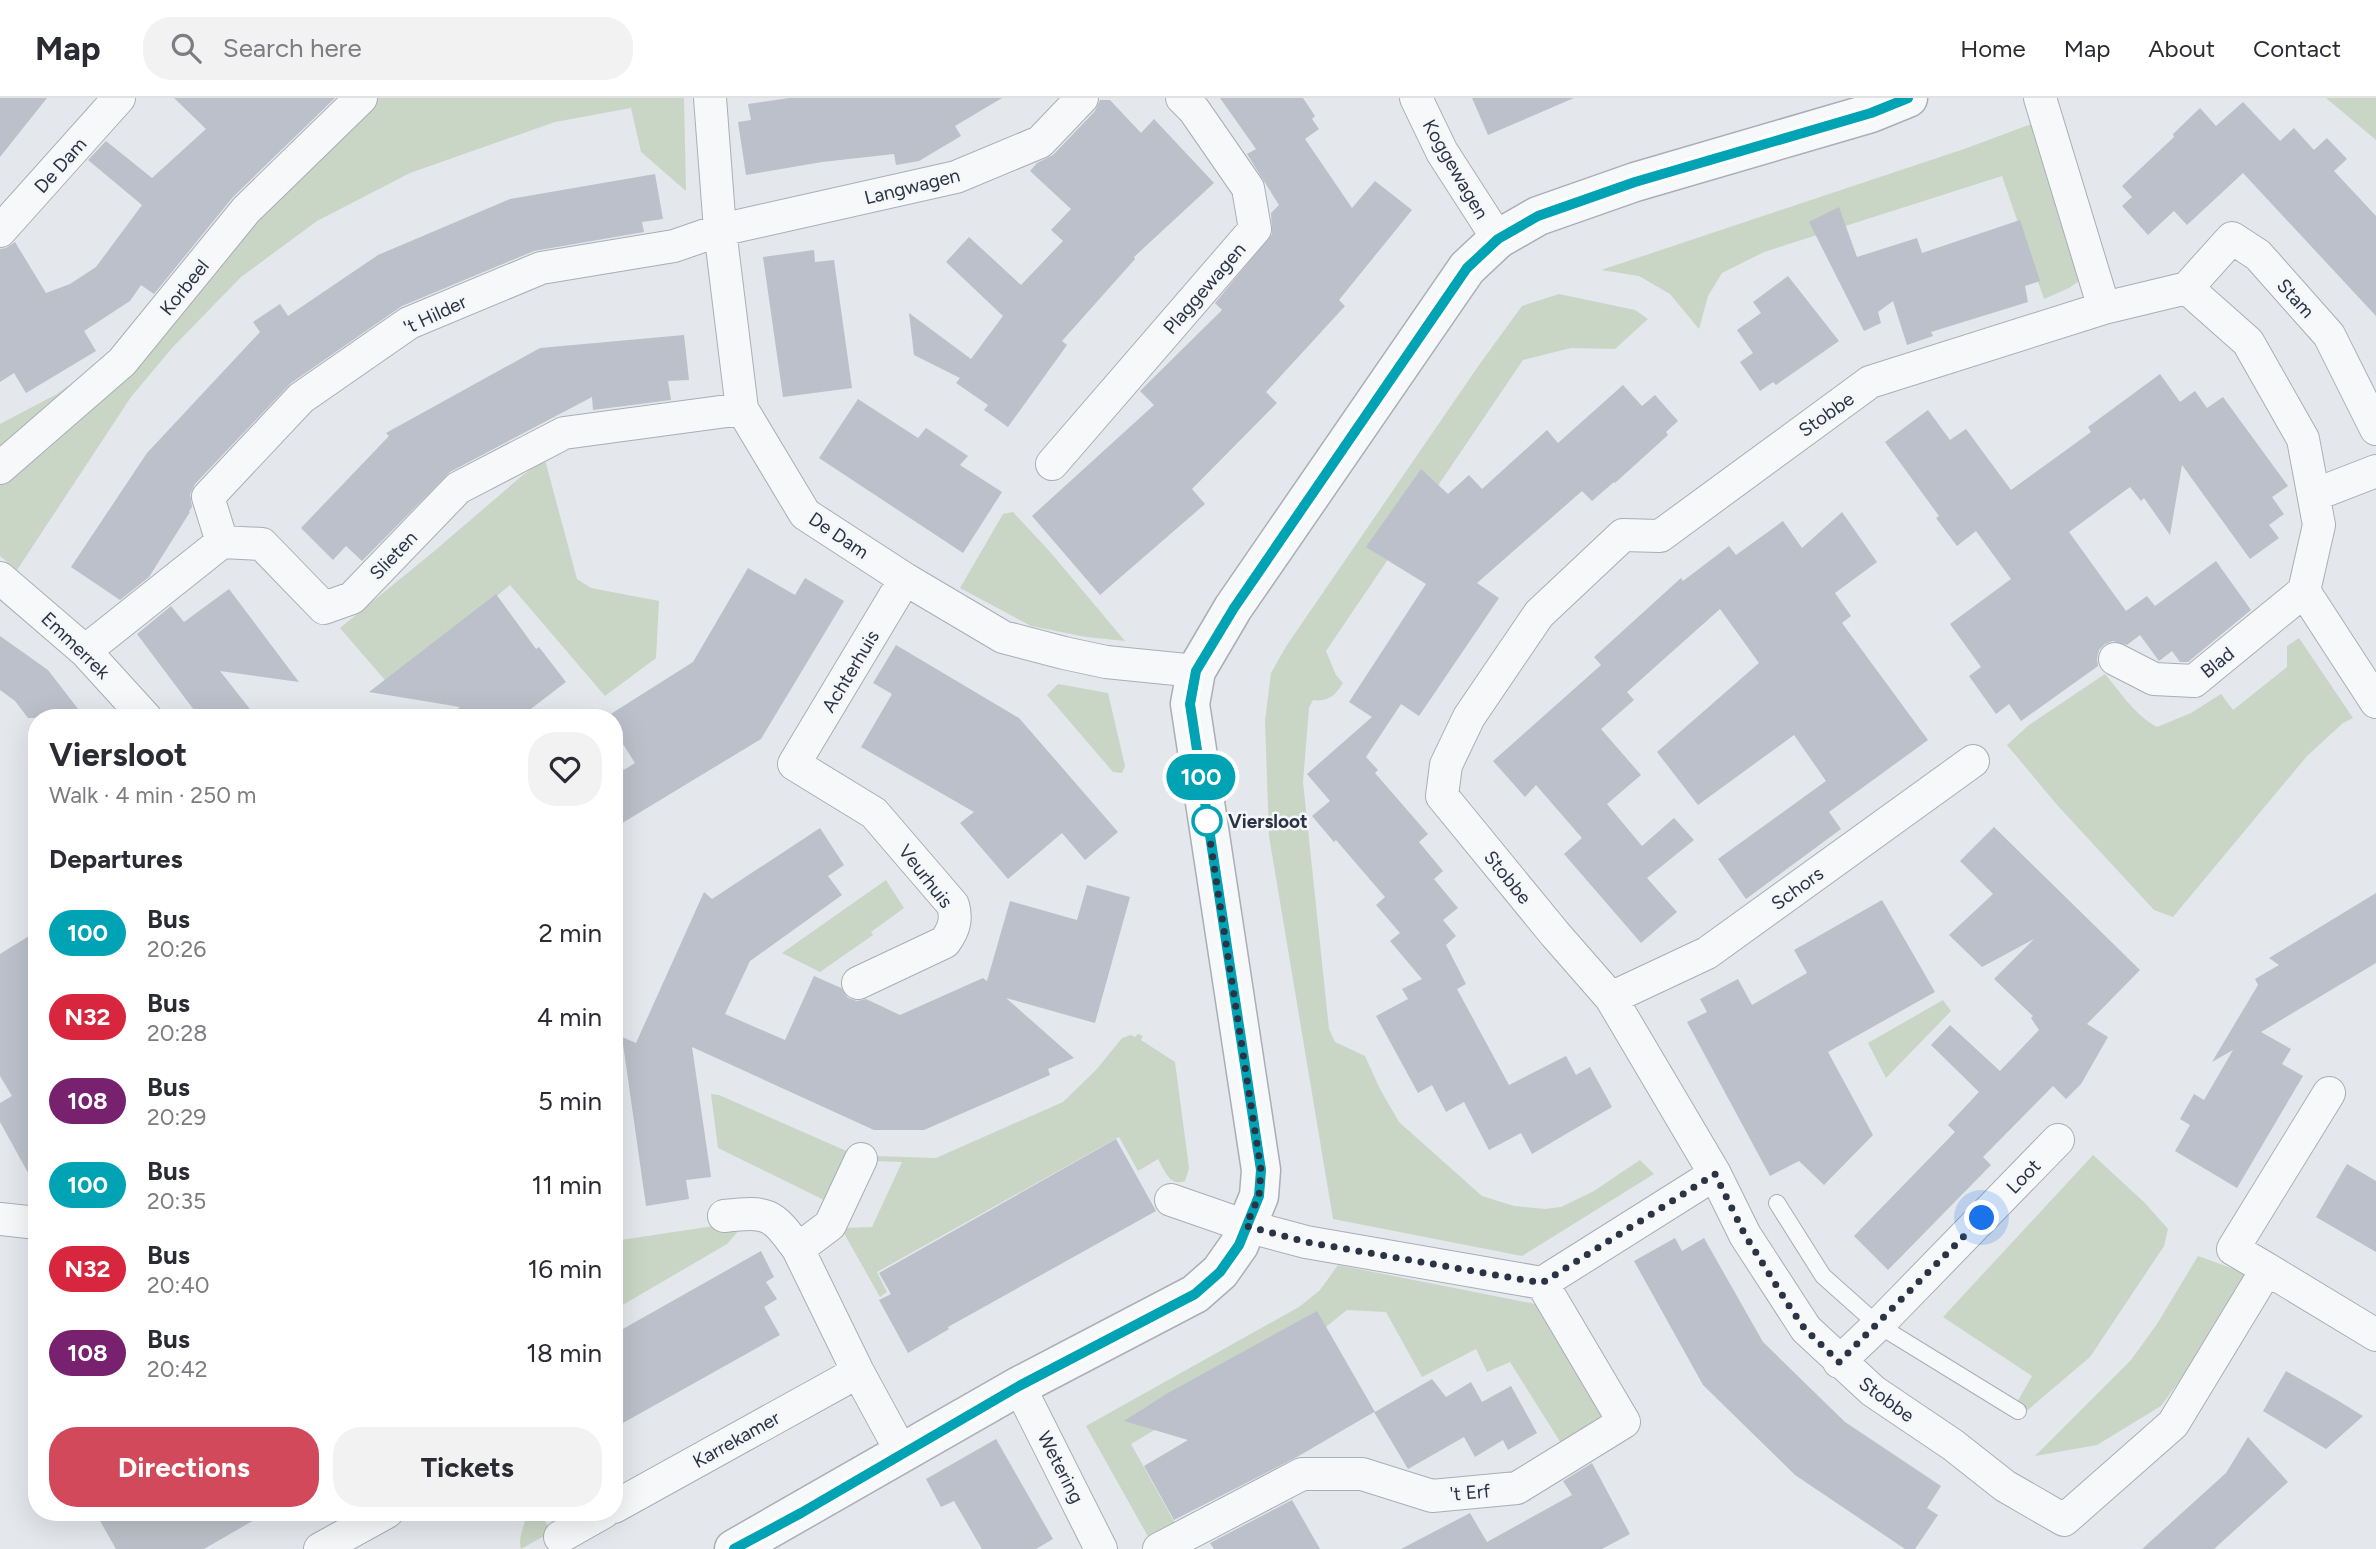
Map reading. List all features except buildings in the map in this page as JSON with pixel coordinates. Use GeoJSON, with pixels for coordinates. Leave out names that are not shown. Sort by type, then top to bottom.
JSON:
{"type":"FeatureCollection","features":[{"type":"Feature","properties":{"kind":"street","name":"De Dam"},"geometry":{"type":"LineString","coordinates":[[0,231],[119,98]]}},
{"type":"Feature","properties":{"kind":"street","name":"Korbeel"},"geometry":{"type":"LineString","coordinates":[[0,468],[122,362],[246,211],[361,98]]}},
{"type":"Feature","properties":{"kind":"street","name":"De Dam"},"geometry":{"type":"LineString","coordinates":[[710,98],[720,230],[742,409],[805,514],[905,579],[1003,637],[1106,662],[1196,671]]}},
{"type":"Feature","properties":{"kind":"street","name":"Langwagen"},"geometry":{"type":"LineString","coordinates":[[720,230],[956,177],[1040,142],[1082,98]]}},
{"type":"Feature","properties":{"kind":"street","name":"Plaggewagen"},"geometry":{"type":"LineString","coordinates":[[1052,464],[1255,229],[1248,188],[1194,110],[1182,98]]}},
{"type":"Feature","properties":{"kind":"street","name":"Koggewagen"},"geometry":{"type":"LineString","coordinates":[[1416,98],[1442,152],[1498,239]]}},
{"type":"Feature","properties":{"kind":"street"},"geometry":{"type":"LineString","coordinates":[[734,1549],[1019,1386],[1195,1294],[1220,1272],[1239,1245],[1259,1196],[1261,1170],[1190,704],[1196,671],[1234,608],[1467,268],[1498,239],[1538,216],[1635,182],[1871,113],[1908,98]]}},
{"type":"Feature","properties":{"kind":"street"},"geometry":{"type":"LineString","coordinates":[[2040,98],[2104,308],[2187,288],[2248,342],[2303,439],[2319,525],[2304,591],[2376,702]]}},
{"type":"Feature","properties":{"kind":"street","name":"'t Hilder"},"geometry":{"type":"LineString","coordinates":[[222,542],[208,497],[301,398],[409,323],[541,268],[674,246],[720,230]]}},
{"type":"Feature","properties":{"kind":"street","name":"Stam"},"geometry":{"type":"LineString","coordinates":[[2187,288],[2232,239],[2258,255],[2329,335],[2376,429]]}},
{"type":"Feature","properties":{"kind":"street","name":"Stobbe"},"geometry":{"type":"LineString","coordinates":[[2104,308],[1870,382],[1660,536],[1623,535],[1539,614],[1469,717],[1446,765],[1442,796],[1611,998],[1715,1174],[1745,1235],[1805,1329],[1873,1391],[1953,1445],[2005,1486],[2064,1520],[2173,1424],[2267,1269]]}},
{"type":"Feature","properties":{"kind":"street","name":"Slieten"},"geometry":{"type":"LineString","coordinates":[[222,542],[261,544],[324,608],[352,598],[458,488],[564,433],[742,409]]}},
{"type":"Feature","properties":{"kind":"street"},"geometry":{"type":"LineString","coordinates":[[2314,495],[2376,471]]}},
{"type":"Feature","properties":{"kind":"street"},"geometry":{"type":"LineString","coordinates":[[85,651],[222,542]]}},
{"type":"Feature","properties":{"kind":"street","name":"Emmerrek"},"geometry":{"type":"LineString","coordinates":[[0,578],[85,651],[138,709]]}},
{"type":"Feature","properties":{"kind":"street","name":"Achterhuis"},"geometry":{"type":"LineString","coordinates":[[794,764],[905,579]]}},
{"type":"Feature","properties":{"kind":"street","name":"Blad"},"geometry":{"type":"LineString","coordinates":[[2115,659],[2154,679],[2194,681],[2304,591]]}},
{"type":"Feature","properties":{"kind":"street","name":"Schors"},"geometry":{"type":"LineString","coordinates":[[1611,998],[1707,953],[1973,761]]}},
{"type":"Feature","properties":{"kind":"street","name":"Veurhuis"},"geometry":{"type":"LineString","coordinates":[[794,764],[874,813],[953,905],[956,915],[954,928],[946,942],[858,983]]}},
{"type":"Feature","properties":{"kind":"street"},"geometry":{"type":"LineString","coordinates":[[2329,1093],[2234,1250],[2376,1335]]}},
{"type":"Feature","properties":{"kind":"street","name":"Loot"},"geometry":{"type":"LineString","coordinates":[[1839,1362],[2058,1140]]}},
{"type":"Feature","properties":{"kind":"street"},"geometry":{"type":"LineString","coordinates":[[798,1249],[830,1225],[861,1159]]}},
{"type":"Feature","properties":{"kind":"street"},"geometry":{"type":"LineString","coordinates":[[1171,1200],[1246,1226],[1306,1242],[1542,1283],[1715,1174]]}},
{"type":"Feature","properties":{"kind":"street"},"geometry":{"type":"LineString","coordinates":[[724,1216],[752,1213],[773,1218],[798,1249],[858,1372],[902,1453]]}},
{"type":"Feature","properties":{"kind":"street"},"geometry":{"type":"LineString","coordinates":[[0,1219],[28,1222]]}},
{"type":"Feature","properties":{"kind":"street","name":"'t Erf"},"geometry":{"type":"LineString","coordinates":[[1158,1549],[1302,1474],[1362,1474],[1432,1496],[1517,1488],[1624,1422],[1542,1283]]}},
{"type":"Feature","properties":{"kind":"street","name":"Karrekamer"},"geometry":{"type":"LineString","coordinates":[[623,1502],[858,1372]]}},
{"type":"Feature","properties":{"kind":"street","name":"Wetering"},"geometry":{"type":"LineString","coordinates":[[1019,1386],[1101,1549]]}},
{"type":"Feature","properties":{"kind":"street"},"geometry":{"type":"LineString","coordinates":[[320,1549],[371,1521]]}},
{"type":"Feature","properties":{"kind":"street"},"geometry":{"type":"LineString","coordinates":[[560,1536],[588,1521]]}},
{"type":"Feature","properties":{"kind":"lane"},"geometry":{"type":"LineString","coordinates":[[1777,1203],[1823,1276],[1878,1325],[2018,1411]]}},
{"type":"Feature","properties":{"kind":"green space"},"geometry":{"type":"Polygon","coordinates":[[[378,98],[684,98],[686,191],[641,152],[631,108],[555,122],[410,173],[317,221],[241,277],[172,348],[131,397],[17,570],[0,556],[0,424],[57,394],[97,365],[343,115],[378,98]]]}},
{"type":"Feature","properties":{"kind":"green space"},"geometry":{"type":"Polygon","coordinates":[[[2326,98],[2376,98],[2376,140],[2326,98]]]}},
{"type":"Feature","properties":{"kind":"green space"},"geometry":{"type":"Polygon","coordinates":[[[2037,122],[2085,277],[2069,288],[2044,299],[2002,176],[1764,252],[1722,273],[1708,296],[1699,329],[1670,294],[1639,276],[1601,270],[1967,148],[2037,122]]]}},
{"type":"Feature","properties":{"kind":"green space"},"geometry":{"type":"Polygon","coordinates":[[[1559,294],[1635,310],[1648,319],[1615,349],[1571,348],[1523,360],[1326,651],[1336,675],[1343,683],[1331,697],[1313,700],[1309,708],[1303,782],[1329,1029],[1335,1042],[1365,1056],[1399,1122],[1482,1196],[1514,1206],[1545,1209],[1561,1207],[1594,1191],[1640,1160],[1654,1174],[1522,1256],[1333,1219],[1269,836],[1265,721],[1271,673],[1287,645],[1479,365],[1522,306],[1559,294]]]}},
{"type":"Feature","properties":{"kind":"green space"},"geometry":{"type":"Polygon","coordinates":[[[545,460],[577,579],[591,588],[659,601],[656,658],[605,696],[510,585],[390,686],[340,628],[523,475],[545,460]]]}},
{"type":"Feature","properties":{"kind":"green space"},"geometry":{"type":"Polygon","coordinates":[[[1013,512],[1125,641],[1086,637],[1031,626],[960,588],[1003,514],[1013,512]]]}},
{"type":"Feature","properties":{"kind":"green space"},"geometry":{"type":"Polygon","coordinates":[[[2299,638],[2353,718],[2343,723],[2307,756],[2173,917],[2154,910],[2058,806],[2007,745],[2029,725],[2105,674],[2135,710],[2157,727],[2191,713],[2221,694],[2233,710],[2287,667],[2287,646],[2299,638]]]}},
{"type":"Feature","properties":{"kind":"green space"},"geometry":{"type":"Polygon","coordinates":[[[1058,684],[1108,693],[1125,766],[1122,773],[1113,772],[1047,695],[1058,684]]]}},
{"type":"Feature","properties":{"kind":"green space"},"geometry":{"type":"Polygon","coordinates":[[[886,880],[904,908],[871,932],[873,935],[820,972],[782,953],[886,880]]]}},
{"type":"Feature","properties":{"kind":"green space"},"geometry":{"type":"Polygon","coordinates":[[[1943,1000],[1951,1011],[1886,1078],[1868,1043],[1943,1000]]]}},
{"type":"Feature","properties":{"kind":"green space"},"geometry":{"type":"Polygon","coordinates":[[[1138,1034],[1143,1036],[1141,1040],[1175,1062],[1189,1168],[1185,1181],[1172,1180],[1158,1159],[1138,1171],[1119,1137],[877,1272],[887,1292],[880,1297],[841,1228],[872,1227],[902,1162],[873,1161],[875,1156],[936,1158],[1063,1102],[1096,1070],[1122,1038],[1131,1035],[1135,1037],[1138,1034]]]}},
{"type":"Feature","properties":{"kind":"green space"},"geometry":{"type":"Polygon","coordinates":[[[711,1094],[719,1095],[851,1153],[826,1201],[718,1148],[711,1094]]]}},
{"type":"Feature","properties":{"kind":"green space"},"geometry":{"type":"Polygon","coordinates":[[[2093,1155],[2145,1203],[2168,1229],[2164,1246],[2090,1357],[2023,1414],[2016,1404],[2032,1376],[1943,1317],[2093,1155]]]}},
{"type":"Feature","properties":{"kind":"green space"},"geometry":{"type":"Polygon","coordinates":[[[747,1221],[727,1244],[623,1305],[623,1240],[747,1221]]]}},
{"type":"Feature","properties":{"kind":"green space"},"geometry":{"type":"Polygon","coordinates":[[[2198,1256],[2245,1273],[2180,1380],[2161,1406],[2097,1445],[2035,1456],[2131,1360],[2157,1324],[2198,1256]]]}},
{"type":"Feature","properties":{"kind":"green space"},"geometry":{"type":"Polygon","coordinates":[[[1338,1265],[1540,1305],[1609,1420],[1564,1448],[1510,1362],[1487,1372],[1476,1349],[1422,1377],[1386,1312],[1347,1310],[1322,1330],[1131,1444],[1181,1534],[1155,1549],[1086,1426],[1299,1307],[1320,1290],[1338,1265]]]}},
{"type":"Feature","properties":{"kind":"green space"},"geometry":{"type":"Polygon","coordinates":[[[525,1521],[545,1521],[551,1532],[521,1549],[520,1540],[525,1521]]]}},
{"type":"Feature","properties":{"kind":"bus line","name":"100"},"geometry":{"type":"LineString","coordinates":[[734,1549],[1019,1386],[1195,1294],[1220,1272],[1239,1245],[1259,1196],[1261,1170],[1190,704],[1192,685],[1196,671],[1234,608],[1467,268],[1498,239],[1538,216],[1635,182],[1871,113],[1908,98]]}},
{"type":"Feature","properties":{"kind":"place","name":"Viersloot"},"geometry":{"type":"Point","coordinates":[1207,821]}},
{"type":"Feature","properties":{"kind":"route"},"geometry":{"type":"LineString","coordinates":[[1207,821],[1206,814],[1261,1170],[1259,1196],[1246,1226],[1306,1242],[1542,1283],[1715,1174],[1745,1235],[1791,1309],[1805,1329],[1839,1362],[1982,1218]]}}]}
